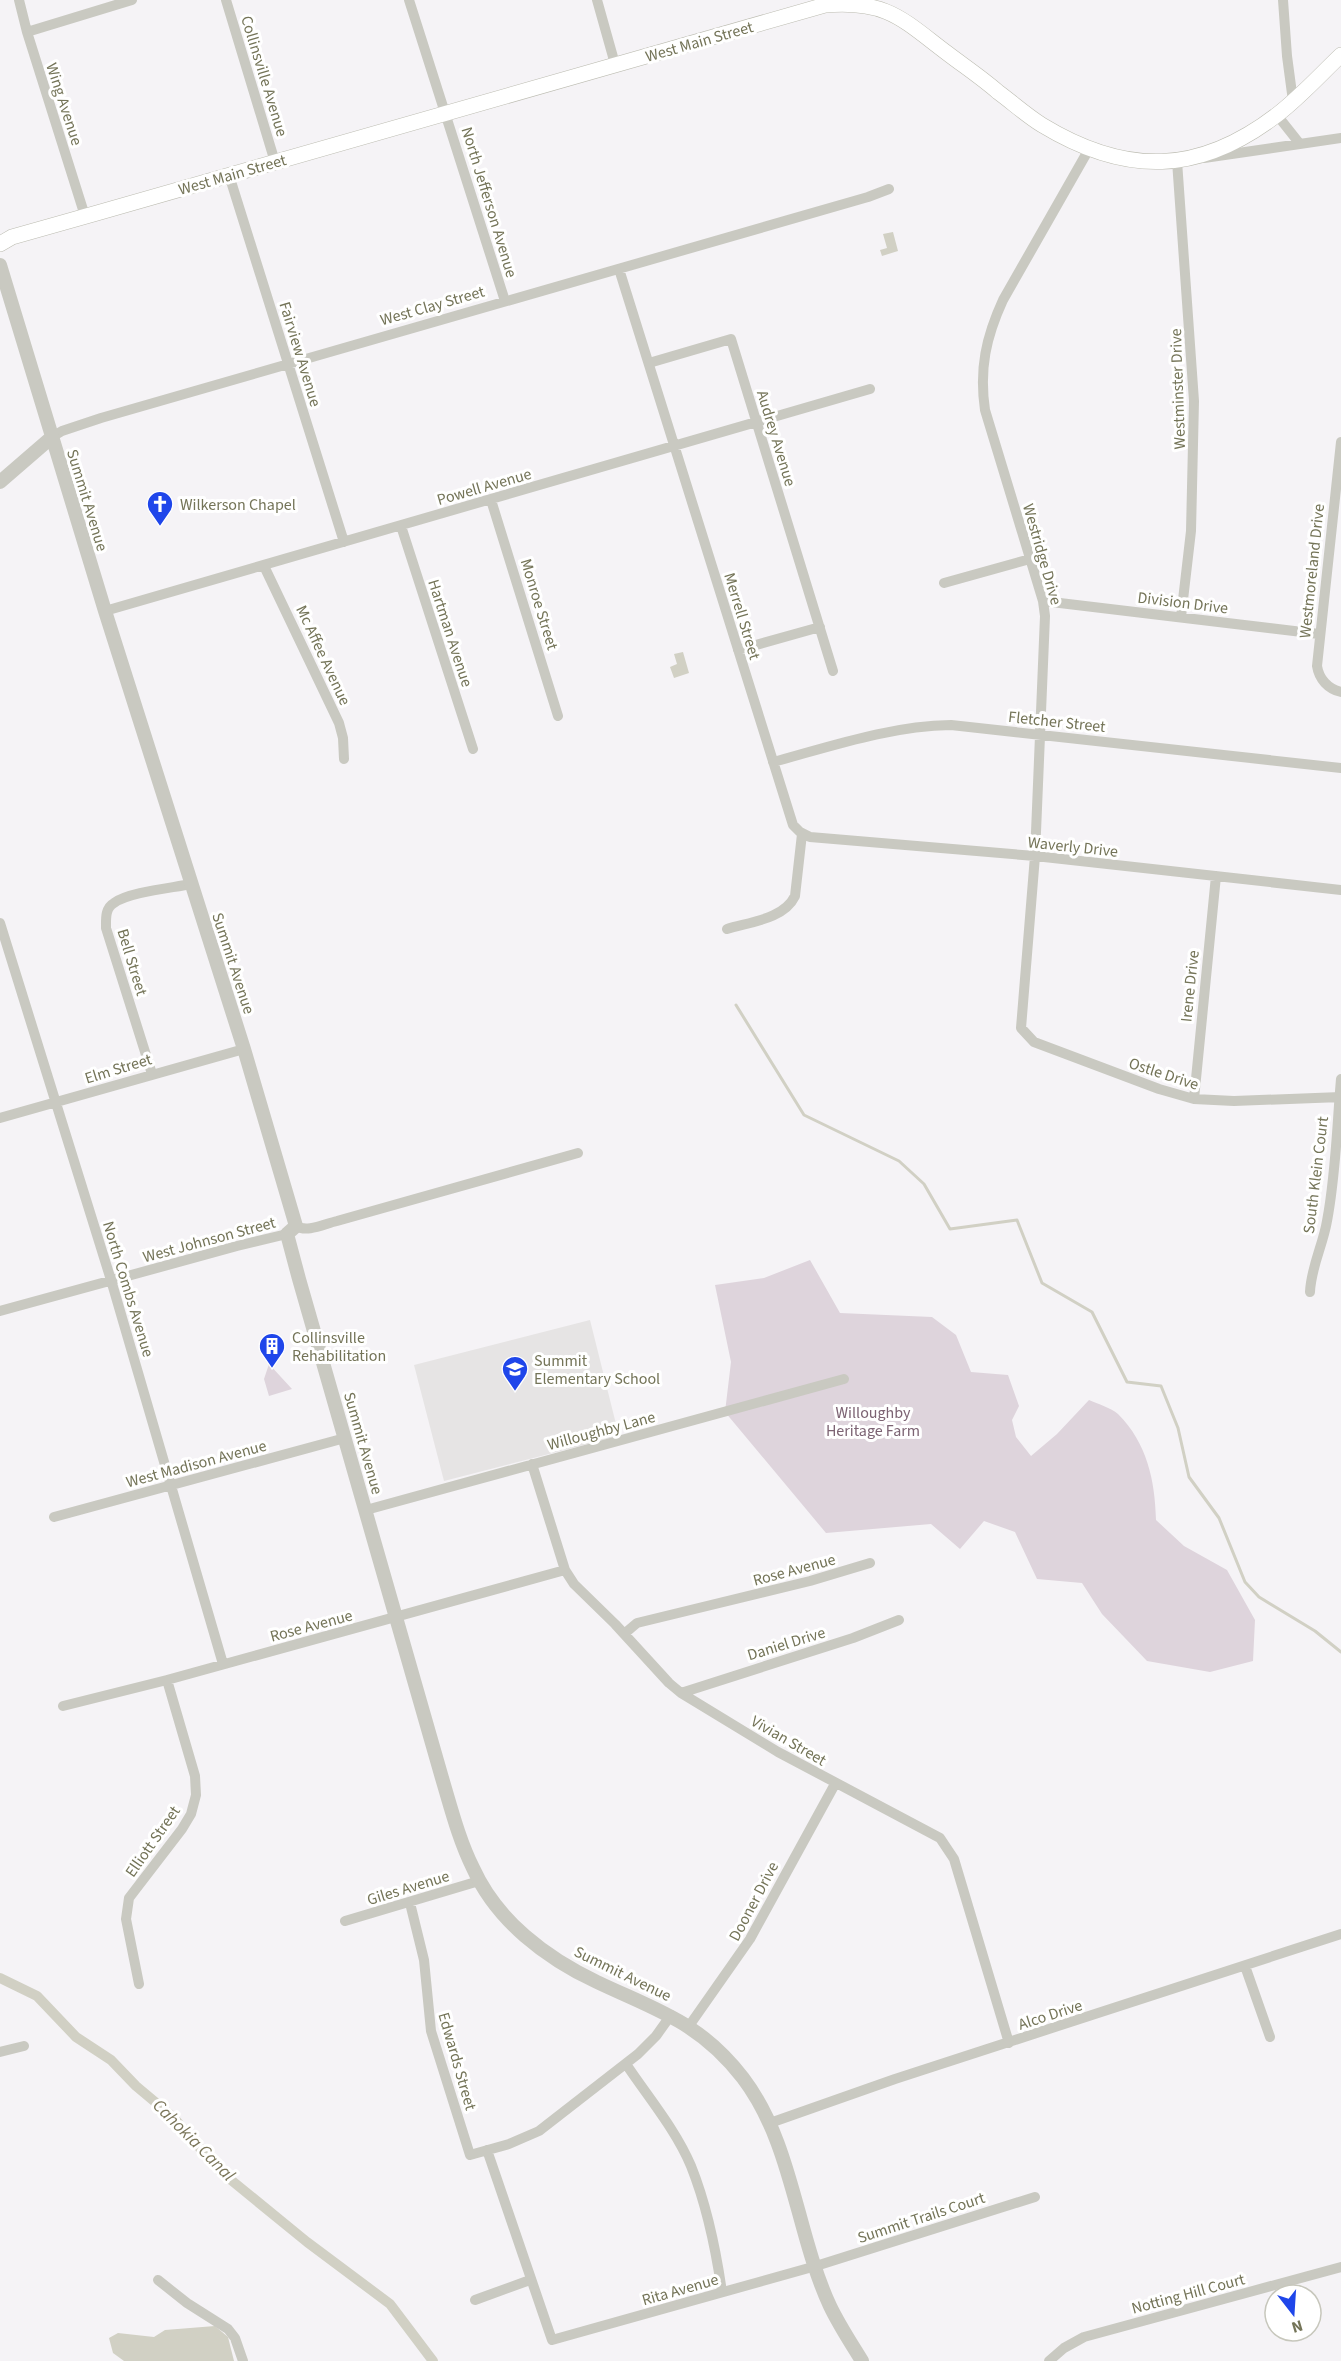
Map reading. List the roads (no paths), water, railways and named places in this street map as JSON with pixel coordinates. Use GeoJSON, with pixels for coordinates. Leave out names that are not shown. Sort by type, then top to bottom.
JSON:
{"type":"FeatureCollection","features":[{"type":"Feature","properties":{"kind":"main road","name":"West Main Street"},"geometry":{"type":"LineString","coordinates":[[0,244],[12,237],[825,5],[875,6],[902,18],[1040,124],[1089,149],[1131,161],[1185,160],[1234,142],[1277,115],[1341,55]]}},
{"type":"Feature","properties":{"kind":"street","name":"Wing Avenue"},"geometry":{"type":"LineString","coordinates":[[19,0],[85,216]]}},
{"type":"Feature","properties":{"kind":"street"},"geometry":{"type":"LineString","coordinates":[[27,32],[132,0]]}},
{"type":"Feature","properties":{"kind":"street","name":"Collinsville Avenue"},"geometry":{"type":"LineString","coordinates":[[226,0],[275,162]]}},
{"type":"Feature","properties":{"kind":"street","name":"North Jefferson Avenue"},"geometry":{"type":"LineString","coordinates":[[409,0],[505,301]]}},
{"type":"Feature","properties":{"kind":"street"},"geometry":{"type":"LineString","coordinates":[[597,0],[615,64]]}},
{"type":"Feature","properties":{"kind":"street"},"geometry":{"type":"LineString","coordinates":[[1283,0],[1293,101]]}},
{"type":"Feature","properties":{"kind":"street"},"geometry":{"type":"LineString","coordinates":[[1277,115],[1300,144]]}},
{"type":"Feature","properties":{"kind":"street"},"geometry":{"type":"LineString","coordinates":[[1185,160],[1241,155],[1341,138]]}},
{"type":"Feature","properties":{"kind":"street","name":"Westridge Drive"},"geometry":{"type":"LineString","coordinates":[[1023,1032],[1020,1020],[1021,1001],[1035,856],[1045,625],[1043,602],[985,410],[982,384],[983,358],[992,323],[1003,300],[1089,149]]}},
{"type":"Feature","properties":{"kind":"street","name":"Westminster Drive"},"geometry":{"type":"LineString","coordinates":[[1181,617],[1191,531],[1194,401],[1185,160]]}},
{"type":"Feature","properties":{"kind":"street","name":"Fairview Avenue"},"geometry":{"type":"LineString","coordinates":[[229,175],[344,542]]}},
{"type":"Feature","properties":{"kind":"street","name":"West Clay Street"},"geometry":{"type":"LineString","coordinates":[[0,482],[52,437],[62,431],[101,418],[868,197],[889,189]]}},
{"type":"Feature","properties":{"kind":"street","name":"Summit Avenue"},"geometry":{"type":"LineString","coordinates":[[0,265],[105,611],[244,1049],[345,1438],[463,1846],[480,1881],[507,1919],[539,1947],[596,1982],[671,2015],[689,2026],[726,2058],[743,2078],[770,2124],[830,2306],[862,2361]]}},
{"type":"Feature","properties":{"kind":"street","name":"Merrell Street"},"geometry":{"type":"LineString","coordinates":[[620,269],[793,825],[802,834]]}},
{"type":"Feature","properties":{"kind":"street","name":"Audrey Avenue"},"geometry":{"type":"LineString","coordinates":[[649,363],[731,339],[833,672]]}},
{"type":"Feature","properties":{"kind":"street","name":"Powell Avenue"},"geometry":{"type":"LineString","coordinates":[[105,611],[870,389]]}},
{"type":"Feature","properties":{"kind":"street","name":"Westmoreland Drive"},"geometry":{"type":"LineString","coordinates":[[1341,442],[1317,666],[1318,675],[1330,688],[1341,692]]}},
{"type":"Feature","properties":{"kind":"street","name":"Monroe Street"},"geometry":{"type":"LineString","coordinates":[[491,500],[558,716]]}},
{"type":"Feature","properties":{"kind":"street","name":"Hartman Avenue"},"geometry":{"type":"LineString","coordinates":[[401,526],[473,749]]}},
{"type":"Feature","properties":{"kind":"street"},"geometry":{"type":"LineString","coordinates":[[944,583],[1030,559]]}},
{"type":"Feature","properties":{"kind":"street","name":"Mc Affee Avenue"},"geometry":{"type":"LineString","coordinates":[[264,566],[339,723],[343,738],[344,759]]}},
{"type":"Feature","properties":{"kind":"street","name":"Division Drive"},"geometry":{"type":"LineString","coordinates":[[1043,602],[1319,634]]}},
{"type":"Feature","properties":{"kind":"street"},"geometry":{"type":"LineString","coordinates":[[738,650],[820,627]]}},
{"type":"Feature","properties":{"kind":"street","name":"Fletcher Street"},"geometry":{"type":"LineString","coordinates":[[773,762],[902,728],[951,725],[1341,768]]}},
{"type":"Feature","properties":{"kind":"street"},"geometry":{"type":"LineString","coordinates":[[727,929],[781,913],[792,904],[795,896],[802,834]]}},
{"type":"Feature","properties":{"kind":"street","name":"Waverly Drive"},"geometry":{"type":"LineString","coordinates":[[802,834],[810,837],[1035,856],[1341,890]]}},
{"type":"Feature","properties":{"kind":"street","name":"Irene Drive"},"geometry":{"type":"LineString","coordinates":[[1194,1099],[1216,876]]}},
{"type":"Feature","properties":{"kind":"street","name":"Bell Street"},"geometry":{"type":"LineString","coordinates":[[152,1074],[106,928],[106,914],[112,903],[128,897],[191,884]]}},
{"type":"Feature","properties":{"kind":"street","name":"North Combs Avenue"},"geometry":{"type":"LineString","coordinates":[[0,924],[111,1280],[224,1664]]}},
{"type":"Feature","properties":{"kind":"street","name":"Ostle Drive"},"geometry":{"type":"LineString","coordinates":[[1023,1032],[1034,1042],[1159,1089],[1194,1099],[1234,1101],[1340,1097]]}},
{"type":"Feature","properties":{"kind":"street","name":"Elm Street"},"geometry":{"type":"LineString","coordinates":[[0,1118],[244,1049]]}},
{"type":"Feature","properties":{"kind":"street","name":"South Klein Court"},"geometry":{"type":"LineString","coordinates":[[1311,1292],[1311,1275],[1323,1242],[1328,1218],[1341,1079]]}},
{"type":"Feature","properties":{"kind":"street","name":"West Johnson Street"},"geometry":{"type":"LineString","coordinates":[[0,1311],[292,1230],[308,1229],[578,1153]]}},
{"type":"Feature","properties":{"kind":"street","name":"Willoughby Lane"},"geometry":{"type":"LineString","coordinates":[[366,1510],[844,1379]]}},
{"type":"Feature","properties":{"kind":"street","name":"West Madison Avenue"},"geometry":{"type":"LineString","coordinates":[[54,1517],[345,1438]]}},
{"type":"Feature","properties":{"kind":"street","name":"Vivian Street"},"geometry":{"type":"LineString","coordinates":[[532,1464],[565,1570],[574,1584],[669,1683],[681,1693],[835,1784],[940,1838],[949,1848],[1009,2043]]}},
{"type":"Feature","properties":{"kind":"street","name":"Rose Avenue"},"geometry":{"type":"LineString","coordinates":[[624,1634],[637,1623],[800,1584],[870,1563]]}},
{"type":"Feature","properties":{"kind":"street","name":"Rose Avenue"},"geometry":{"type":"LineString","coordinates":[[63,1706],[167,1680],[565,1570]]}},
{"type":"Feature","properties":{"kind":"street","name":"Daniel Drive"},"geometry":{"type":"LineString","coordinates":[[681,1693],[853,1638],[899,1620]]}},
{"type":"Feature","properties":{"kind":"street","name":"Elliott Street"},"geometry":{"type":"LineString","coordinates":[[139,1984],[126,1919],[129,1898],[182,1828],[191,1814],[196,1795],[195,1776],[167,1680]]}},
{"type":"Feature","properties":{"kind":"street","name":"Dooner Drive"},"geometry":{"type":"LineString","coordinates":[[689,2026],[750,1939],[835,1784]]}},
{"type":"Feature","properties":{"kind":"street","name":"Giles Avenue"},"geometry":{"type":"LineString","coordinates":[[345,1921],[480,1881]]}},
{"type":"Feature","properties":{"kind":"street","name":"Edwards Street"},"geometry":{"type":"LineString","coordinates":[[410,1903],[424,1960],[431,2031],[470,2155],[487,2150]]}},
{"type":"Feature","properties":{"kind":"street","name":"Alco Drive"},"geometry":{"type":"LineString","coordinates":[[770,2124],[895,2079],[1341,1935]]}},
{"type":"Feature","properties":{"kind":"street"},"geometry":{"type":"LineString","coordinates":[[1245,1966],[1270,2037]]}},
{"type":"Feature","properties":{"kind":"street"},"geometry":{"type":"LineString","coordinates":[[475,2300],[530,2280],[487,2150],[509,2144],[539,2131],[626,2064],[656,2036],[671,2015]]}},
{"type":"Feature","properties":{"kind":"street"},"geometry":{"type":"LineString","coordinates":[[0,2052],[24,2046]]}},
{"type":"Feature","properties":{"kind":"street"},"geometry":{"type":"LineString","coordinates":[[626,2064],[682,2148],[690,2165],[710,2228],[722,2292]]}},
{"type":"Feature","properties":{"kind":"street","name":"Summit Trails Court"},"geometry":{"type":"LineString","coordinates":[[816,2266],[1035,2197]]}},
{"type":"Feature","properties":{"kind":"street","name":"Rita Avenue"},"geometry":{"type":"LineString","coordinates":[[530,2280],[552,2340],[816,2266]]}},
{"type":"Feature","properties":{"kind":"street","name":"Notting Hill Court"},"geometry":{"type":"LineString","coordinates":[[1049,2361],[1064,2348],[1084,2337],[1341,2267]]}},
{"type":"Feature","properties":{"kind":"street"},"geometry":{"type":"LineString","coordinates":[[158,2280],[228,2329],[236,2338],[243,2361]]}},
{"type":"Feature","properties":{"kind":"waterway"},"geometry":{"type":"LineString","coordinates":[[736,1005],[804,1115],[899,1161],[924,1184],[950,1229],[1017,1220],[1042,1283],[1092,1312],[1127,1382],[1161,1386],[1178,1428],[1189,1477],[1219,1518],[1245,1582],[1259,1597],[1315,1631],[1341,1652]]}},
{"type":"Feature","properties":{"kind":"waterway","name":"Cahokia Canal"},"geometry":{"type":"LineString","coordinates":[[0,1978],[37,1996],[76,2037],[111,2060],[136,2086],[173,2117],[220,2171],[307,2242],[390,2304],[433,2361]]}},
{"type":"Feature","properties":{"kind":"place","name":"Wilkerson Chapel"},"geometry":{"type":"Point","coordinates":[160,527]}},
{"type":"Feature","properties":{"kind":"place","name":"Collinsville Rehabilitation"},"geometry":{"type":"Point","coordinates":[272,1369]}},
{"type":"Feature","properties":{"kind":"place","name":"Summit Elementary School"},"geometry":{"type":"Point","coordinates":[515,1392]}},
{"type":"Feature","properties":{"kind":"park label","name":"Willoughby Heritage Farm"},"geometry":{"type":"Point","coordinates":[873,1421]}}]}
